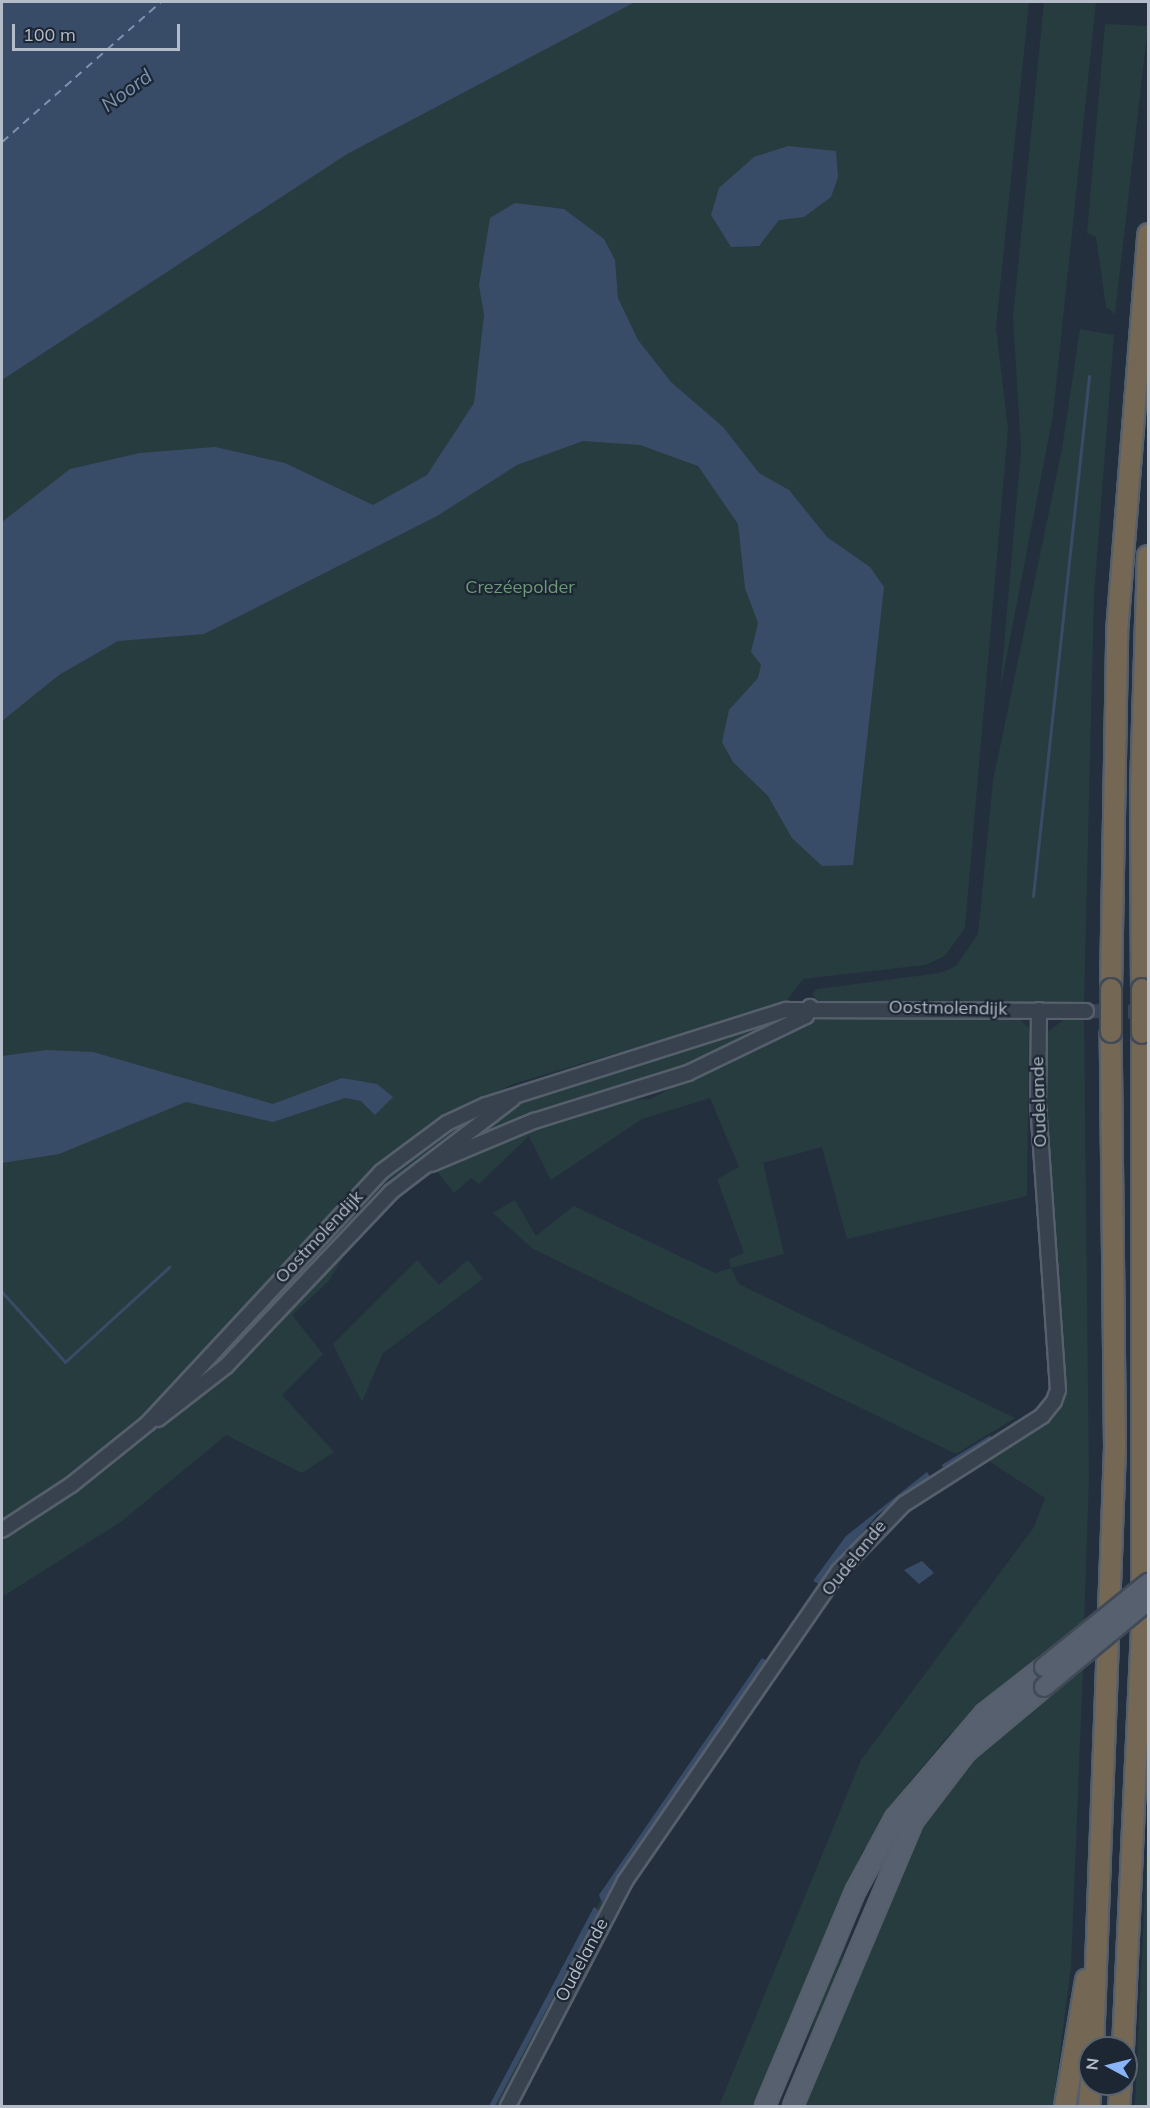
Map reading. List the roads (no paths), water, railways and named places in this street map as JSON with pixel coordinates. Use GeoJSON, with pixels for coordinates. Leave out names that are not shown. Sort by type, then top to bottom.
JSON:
{"type":"FeatureCollection","features":[{"type":"Feature","properties":{"kind":"highway"},"geometry":{"type":"LineString","coordinates":[[1094,2036],[1102,1880],[1115,1447],[1111,989],[1117,632],[1149,234]]}},
{"type":"Feature","properties":{"kind":"highway"},"geometry":{"type":"LineString","coordinates":[[1124,2036],[1135,1838],[1146,1487],[1141,790],[1149,556]]}},
{"type":"Feature","properties":{"kind":"highway"},"geometry":{"type":"LineString","coordinates":[[1065,2106],[1102,1880]]}},
{"type":"Feature","properties":{"kind":"main road"},"geometry":{"type":"LineString","coordinates":[[765,2106],[856,1890],[895,1818],[963,1735],[1149,1583]]}},
{"type":"Feature","properties":{"kind":"main road"},"geometry":{"type":"LineString","coordinates":[[793,2106],[914,1820],[966,1752],[1149,1601]]}},
{"type":"Feature","properties":{"kind":"street","name":"Oostmolendijk"},"geometry":{"type":"LineString","coordinates":[[426,1165],[534,1121],[688,1073],[806,1016],[810,1007]]}},
{"type":"Feature","properties":{"kind":"street","name":"Oostmolendijk"},"geometry":{"type":"LineString","coordinates":[[148,1423],[381,1172],[447,1123],[522,1092],[786,1010],[810,1007],[1086,1011]]}},
{"type":"Feature","properties":{"kind":"street","name":"Oudelande"},"geometry":{"type":"LineString","coordinates":[[508,2106],[625,1881],[839,1571],[904,1504],[1042,1416],[1054,1401],[1058,1390],[1038,1107],[1039,1010]]}},
{"type":"Feature","properties":{"kind":"street","name":"Oostmolendijk"},"geometry":{"type":"LineString","coordinates":[[2,1530],[71,1485],[148,1423],[209,1382],[360,1220],[426,1165],[522,1092]]}},
{"type":"Feature","properties":{"kind":"water","name":"Noord"},"geometry":{"type":"Polygon","coordinates":[[[2,2],[635,2],[347,154],[2,380],[2,2]]]}},
{"type":"Feature","properties":{"kind":"water"},"geometry":{"type":"Polygon","coordinates":[[[788,146],[836,151],[838,177],[831,197],[804,217],[779,220],[759,246],[731,247],[711,215],[719,188],[754,157],[788,146]]]}},
{"type":"Feature","properties":{"kind":"water"},"geometry":{"type":"Polygon","coordinates":[[[515,203],[564,209],[604,239],[615,260],[618,298],[638,340],[671,382],[723,427],[759,473],[789,490],[827,537],[870,567],[884,587],[853,865],[822,866],[792,838],[768,796],[733,762],[722,742],[729,710],[758,678],[761,665],[751,652],[758,623],[745,588],[738,524],[698,466],[640,445],[583,441],[517,465],[437,516],[204,634],[118,641],[59,675],[2,721],[2,522],[70,469],[140,453],[215,447],[285,463],[373,505],[427,475],[474,403],[484,315],[479,285],[490,218],[515,203]]]}},
{"type":"Feature","properties":{"kind":"water"},"geometry":{"type":"Polygon","coordinates":[[[47,1050],[93,1052],[273,1104],[342,1078],[377,1084],[393,1097],[375,1115],[361,1101],[345,1098],[273,1122],[186,1102],[59,1154],[2,1163],[2,1056],[47,1050]]]}},
{"type":"Feature","properties":{"kind":"water"},"geometry":{"type":"Polygon","coordinates":[[[927,1472],[931,1478],[877,1515],[819,1584],[813,1581],[846,1536],[927,1472]]]}},
{"type":"Feature","properties":{"kind":"water"},"geometry":{"type":"Polygon","coordinates":[[[922,1561],[934,1573],[919,1584],[904,1570],[922,1561]]]}},
{"type":"Feature","properties":{"kind":"water"},"geometry":{"type":"Polygon","coordinates":[[[762,1658],[769,1662],[602,1903],[599,1895],[762,1658]]]}},
{"type":"Feature","properties":{"kind":"water"},"geometry":{"type":"Polygon","coordinates":[[[594,1907],[599,1911],[495,2106],[489,2106],[594,1907]]]}},
{"type":"Feature","properties":{"kind":"waterway"},"geometry":{"type":"LineString","coordinates":[[1033,896],[1089,376]]}},
{"type":"Feature","properties":{"kind":"waterway"},"geometry":{"type":"LineString","coordinates":[[2,1292],[65,1362],[169,1267]]}},
{"type":"Feature","properties":{"kind":"waterway"},"geometry":{"type":"LineString","coordinates":[[943,1465],[989,1437]]}},
{"type":"Feature","properties":{"kind":"tunnel"},"geometry":{"type":"LineString","coordinates":[[1086,1011],[1148,1012]]}},
{"type":"Feature","properties":{"kind":"park label","name":"Crezéepolder"},"geometry":{"type":"Point","coordinates":[520,587]}}]}
